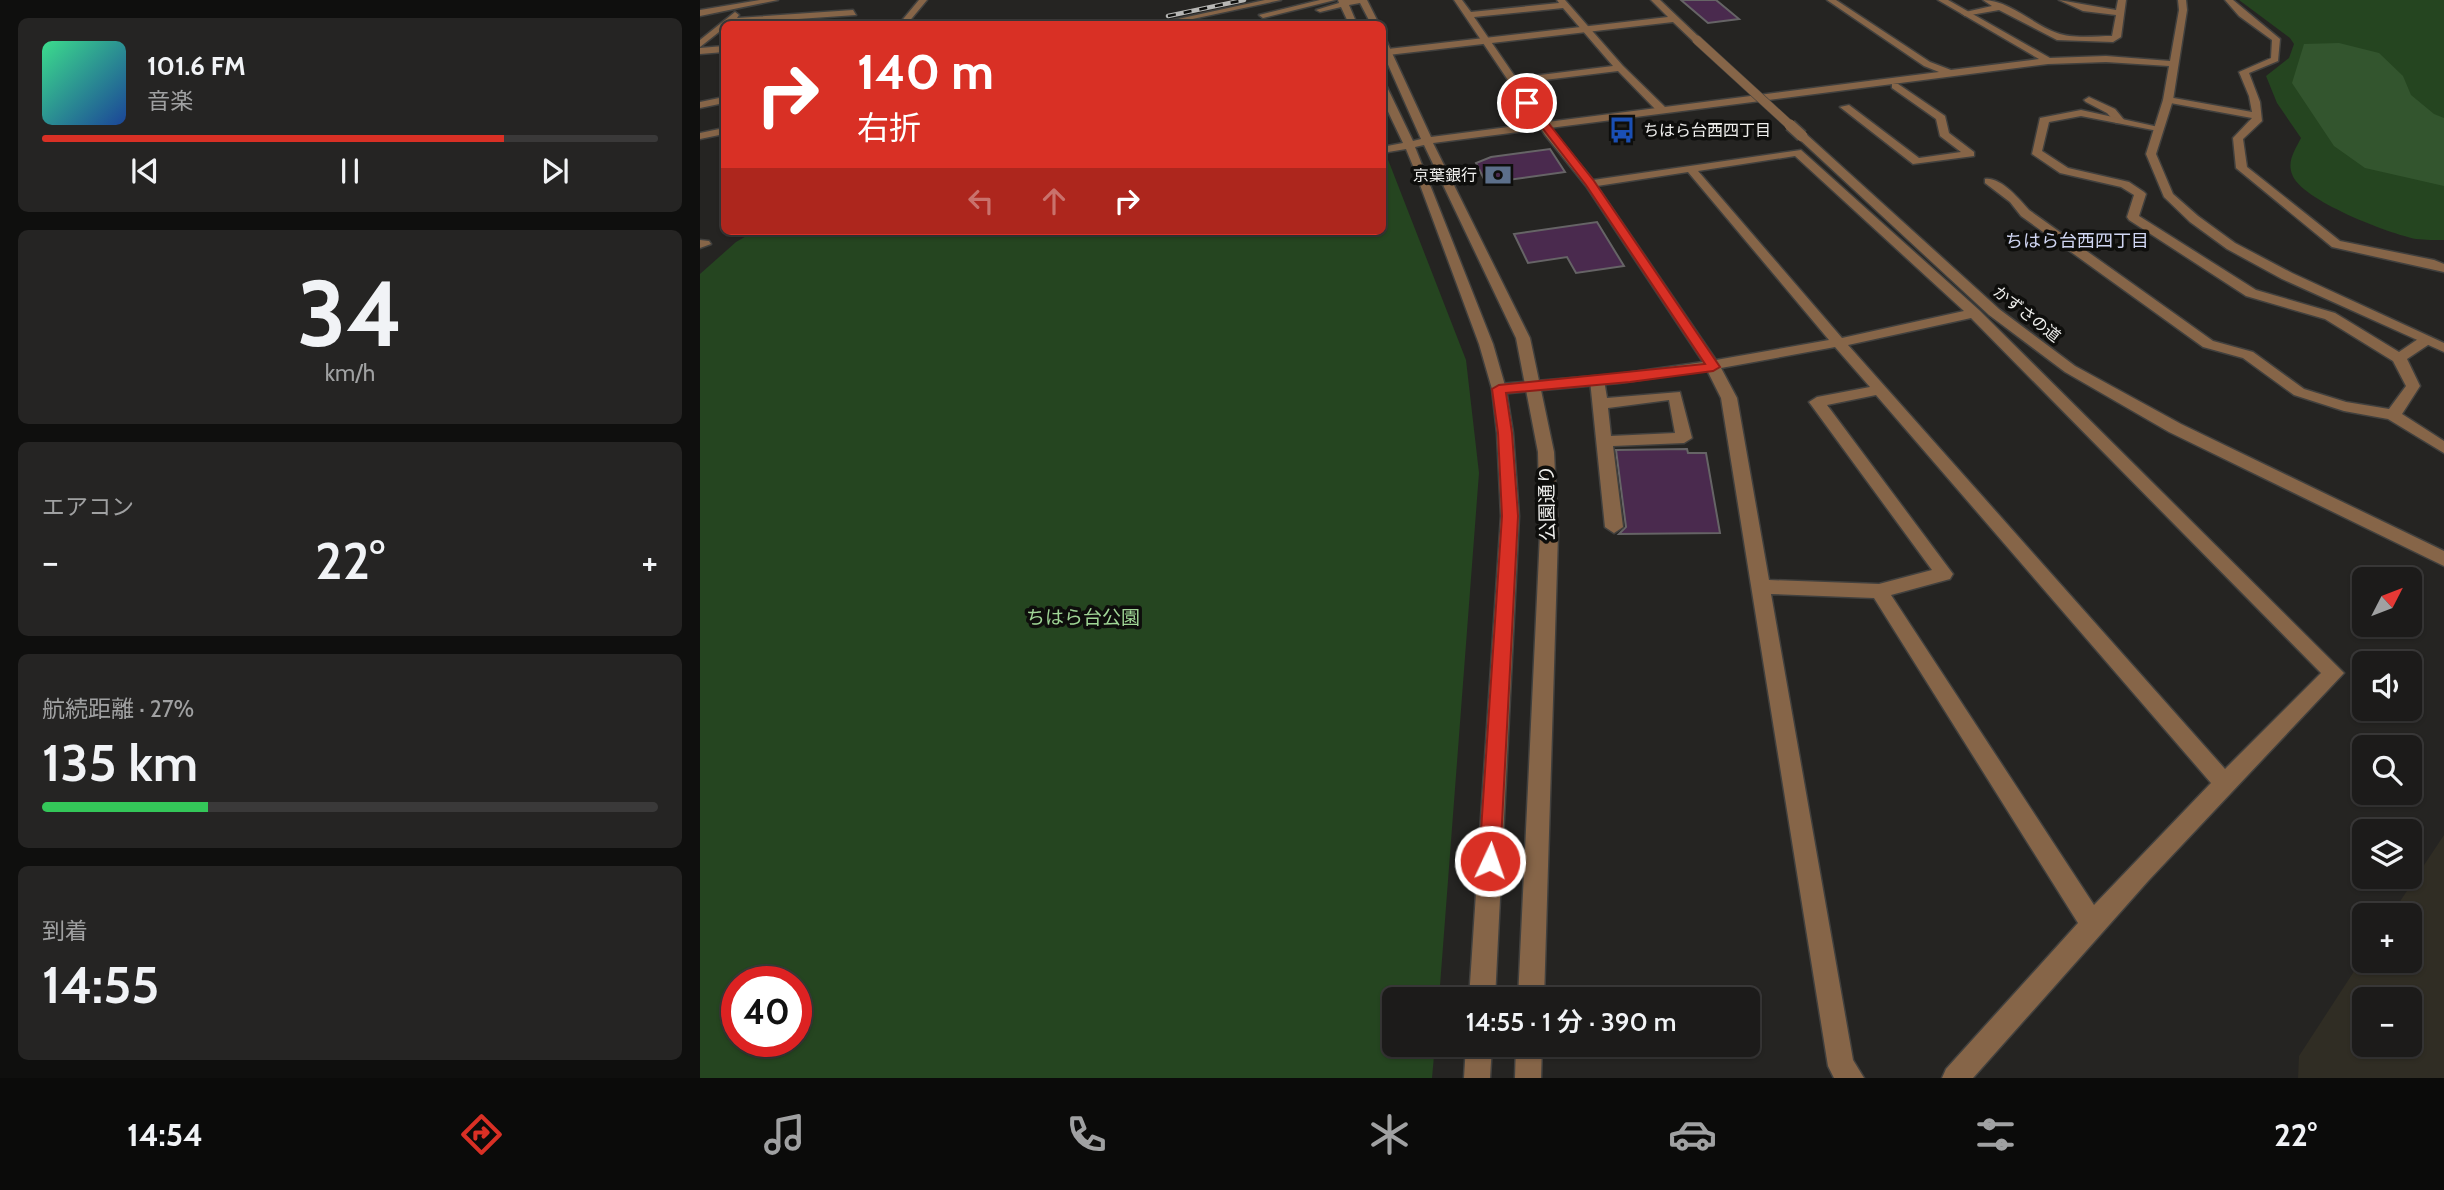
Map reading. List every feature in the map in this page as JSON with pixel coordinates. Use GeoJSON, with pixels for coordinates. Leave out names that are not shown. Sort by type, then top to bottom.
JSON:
{"type":"FeatureCollection","features":[{"type":"Feature","properties":{"kind":"street"},"geometry":{"type":"LineString","coordinates":[[700,13],[744,3],[774,0]]}},
{"type":"Feature","properties":{"kind":"street"},"geometry":{"type":"LineString","coordinates":[[906,21],[923,0]]}},
{"type":"Feature","properties":{"kind":"street"},"geometry":{"type":"LineString","coordinates":[[1174,21],[1277,0]]}},
{"type":"Feature","properties":{"kind":"street"},"geometry":{"type":"LineString","coordinates":[[1200,21],[1300,0]]}},
{"type":"Feature","properties":{"kind":"street"},"geometry":{"type":"LineString","coordinates":[[1331,0],[1257,19],[1362,0],[1373,21]]}},
{"type":"Feature","properties":{"kind":"street"},"geometry":{"type":"LineString","coordinates":[[1458,0],[1546,129],[1590,184],[1713,367],[1729,398],[1841,1066],[1851,1078]]}},
{"type":"Feature","properties":{"kind":"street","name":"かずさの道"},"geometry":{"type":"LineString","coordinates":[[1655,0],[1994,312],[2070,369],[2175,428],[2444,559]]}},
{"type":"Feature","properties":{"kind":"street"},"geometry":{"type":"LineString","coordinates":[[1831,0],[1927,64],[1953,75]]}},
{"type":"Feature","properties":{"kind":"street"},"geometry":{"type":"LineString","coordinates":[[1847,0],[1942,62],[1953,75]]}},
{"type":"Feature","properties":{"kind":"street"},"geometry":{"type":"LineString","coordinates":[[1942,0],[2048,61]]}},
{"type":"Feature","properties":{"kind":"street"},"geometry":{"type":"LineString","coordinates":[[1987,0],[2066,39],[2117,37],[2122,0]]}},
{"type":"Feature","properties":{"kind":"street"},"geometry":{"type":"LineString","coordinates":[[2063,0],[2086,9],[2121,13]]}},
{"type":"Feature","properties":{"kind":"street"},"geometry":{"type":"LineString","coordinates":[[2182,0],[2183,10],[2168,100],[2151,154],[2156,172],[2168,195],[2194,219],[2231,246],[2287,276],[2444,348]]}},
{"type":"Feature","properties":{"kind":"street"},"geometry":{"type":"LineString","coordinates":[[2229,0],[2242,14],[2276,39],[2275,58],[2244,72],[2257,98],[2257,121],[2238,138],[2242,168],[2336,244],[2439,265]]}},
{"type":"Feature","properties":{"kind":"street"},"geometry":{"type":"LineString","coordinates":[[1343,2],[1352,21]]}},
{"type":"Feature","properties":{"kind":"street"},"geometry":{"type":"LineString","coordinates":[[1468,15],[1563,2],[1620,68],[1661,109]]}},
{"type":"Feature","properties":{"kind":"street"},"geometry":{"type":"LineString","coordinates":[[728,21],[744,3]]}},
{"type":"Feature","properties":{"kind":"street"},"geometry":{"type":"LineString","coordinates":[[1965,13],[2002,7]]}},
{"type":"Feature","properties":{"kind":"street"},"geometry":{"type":"LineString","coordinates":[[728,21],[857,10],[846,21]]}},
{"type":"Feature","properties":{"kind":"street"},"geometry":{"type":"LineString","coordinates":[[1388,52],[1676,19]]}},
{"type":"Feature","properties":{"kind":"street"},"geometry":{"type":"LineString","coordinates":[[700,44],[721,27]]}},
{"type":"Feature","properties":{"kind":"street","name":"公園通り"},"geometry":{"type":"LineString","coordinates":[[1386,48],[1428,143],[1522,338],[1546,452],[1549,534],[1531,987]]}},
{"type":"Feature","properties":{"kind":"street"},"geometry":{"type":"LineString","coordinates":[[700,51],[721,49]]}},
{"type":"Feature","properties":{"kind":"street"},"geometry":{"type":"LineString","coordinates":[[1546,129],[1661,109],[1929,75],[1953,75],[2048,61],[2106,59],[2174,64]]}},
{"type":"Feature","properties":{"kind":"street"},"geometry":{"type":"LineString","coordinates":[[1512,81],[1620,68]]}},
{"type":"Feature","properties":{"kind":"street"},"geometry":{"type":"LineString","coordinates":[[1386,149],[1459,135],[1546,129],[1895,86],[1939,80],[1953,75]]}},
{"type":"Feature","properties":{"kind":"street"},"geometry":{"type":"LineString","coordinates":[[1845,107],[1917,162],[1970,154],[1944,134],[1941,118],[1895,86]]}},
{"type":"Feature","properties":{"kind":"street","name":"公園通り"},"geometry":{"type":"LineString","coordinates":[[1386,96],[1409,146],[1486,344],[1499,389],[1505,433],[1510,516],[1483,987]]}},
{"type":"Feature","properties":{"kind":"street"},"geometry":{"type":"LineString","coordinates":[[2089,100],[2111,111],[2120,121]]}},
{"type":"Feature","properties":{"kind":"street"},"geometry":{"type":"LineString","coordinates":[[2168,100],[2257,116]]}},
{"type":"Feature","properties":{"kind":"street"},"geometry":{"type":"LineString","coordinates":[[700,105],[721,101]]}},
{"type":"Feature","properties":{"kind":"street"},"geometry":{"type":"LineString","coordinates":[[2158,128],[2081,113],[2044,120],[2036,152],[2064,171],[2125,184],[2140,194],[2133,217],[2251,293],[2330,316],[2399,358],[2413,386],[2393,415]]}},
{"type":"Feature","properties":{"kind":"street"},"geometry":{"type":"LineString","coordinates":[[700,128],[721,123]]}},
{"type":"Feature","properties":{"kind":"street"},"geometry":{"type":"LineString","coordinates":[[700,136],[721,132]]}},
{"type":"Feature","properties":{"kind":"street"},"geometry":{"type":"LineString","coordinates":[[1590,184],[1797,152],[1973,313],[2334,673],[2222,782],[1955,1078]]}},
{"type":"Feature","properties":{"kind":"street"},"geometry":{"type":"LineString","coordinates":[[1690,168],[1839,344],[2222,782]]}},
{"type":"Feature","properties":{"kind":"street"},"geometry":{"type":"LineString","coordinates":[[1989,181],[2014,200],[2025,213],[2208,344],[2248,355],[2299,392],[2344,406],[2393,415],[2444,448]]}},
{"type":"Feature","properties":{"kind":"street"},"geometry":{"type":"LineString","coordinates":[[1499,389],[1713,367],[1839,344],[1973,313]]}},
{"type":"Feature","properties":{"kind":"street"},"geometry":{"type":"LineString","coordinates":[[2399,358],[2426,340]]}},
{"type":"Feature","properties":{"kind":"street"},"geometry":{"type":"LineString","coordinates":[[1597,380],[1614,527]]}},
{"type":"Feature","properties":{"kind":"street"},"geometry":{"type":"LineString","coordinates":[[1760,587],[1879,591],[1944,574],[1817,402],[1879,390]]}},
{"type":"Feature","properties":{"kind":"street"},"geometry":{"type":"LineString","coordinates":[[1600,404],[1675,395],[1684,438],[1604,441]]}},
{"type":"Feature","properties":{"kind":"street"},"geometry":{"type":"LineString","coordinates":[[1879,591],[2092,923]]}},
{"type":"Feature","properties":{"kind":"street"},"geometry":{"type":"LineString","coordinates":[[1477,1078],[1478,1057]]}},
{"type":"Feature","properties":{"kind":"street"},"geometry":{"type":"LineString","coordinates":[[1528,1078],[1529,1057]]}},
{"type":"Feature","properties":{"kind":"shaded area"},"geometry":{"type":"Polygon","coordinates":[[[2444,835],[2444,1078],[2298,1078],[2299,1056],[2353,973],[2422,973],[2422,903],[2399,903],[2408,889],[2422,889],[2422,868],[2444,835]]]}},
{"type":"Feature","properties":{"kind":"green space"},"geometry":{"type":"Polygon","coordinates":[[[2239,0],[2444,0],[2444,240],[2416,239],[2367,223],[2328,205],[2299,184],[2290,165],[2301,138],[2277,103],[2266,76],[2289,58],[2294,44],[2290,38],[2239,0]]]}},
{"type":"Feature","properties":{"kind":"green space"},"geometry":{"type":"Polygon","coordinates":[[[2339,43],[2379,53],[2403,76],[2411,95],[2434,114],[2444,118],[2444,186],[2365,168],[2334,146],[2292,83],[2304,44],[2339,43]]]}},
{"type":"Feature","properties":{"kind":"green space","name":"ちはら台公園"},"geometry":{"type":"Polygon","coordinates":[[[1387,157],[1466,360],[1479,473],[1440,987],[1382,987],[1382,1057],[1434,1057],[1432,1078],[700,1078],[700,274],[736,242],[748,235],[1386,235],[1387,157]]]}},
{"type":"Feature","properties":{"kind":"building"},"geometry":{"type":"Polygon","coordinates":[[[1681,0],[1716,0],[1739,19],[1708,23],[1681,0]]]}},
{"type":"Feature","properties":{"kind":"building"},"geometry":{"type":"Polygon","coordinates":[[[1550,149],[1565,172],[1486,183],[1476,163],[1491,157],[1550,149]]]}},
{"type":"Feature","properties":{"kind":"building"},"geometry":{"type":"Polygon","coordinates":[[[1597,222],[1624,266],[1576,273],[1567,257],[1528,263],[1514,234],[1597,222]]]}},
{"type":"Feature","properties":{"kind":"building"},"geometry":{"type":"Polygon","coordinates":[[[1687,449],[1688,453],[1706,453],[1720,533],[1619,534],[1626,527],[1616,450],[1687,449]]]}},
{"type":"Feature","properties":{"kind":"railway"},"geometry":{"type":"LineString","coordinates":[[1168,16],[1244,0]]}},
{"type":"Feature","properties":{"kind":"place","name":"ちはら台西四丁目"},"geometry":{"type":"Point","coordinates":[1622,130]}},
{"type":"Feature","properties":{"kind":"place","name":"京葉銀行"},"geometry":{"type":"Point","coordinates":[1498,175]}},
{"type":"Feature","properties":{"kind":"district","name":"ちはら台西四丁目"},"geometry":{"type":"Point","coordinates":[2077,241]}},
{"type":"Feature","properties":{"kind":"route"},"geometry":{"type":"LineString","coordinates":[[1490,861],[1510,516],[1505,433],[1499,389],[1630,378],[1713,367],[1590,184],[1527,103]]}}]}
